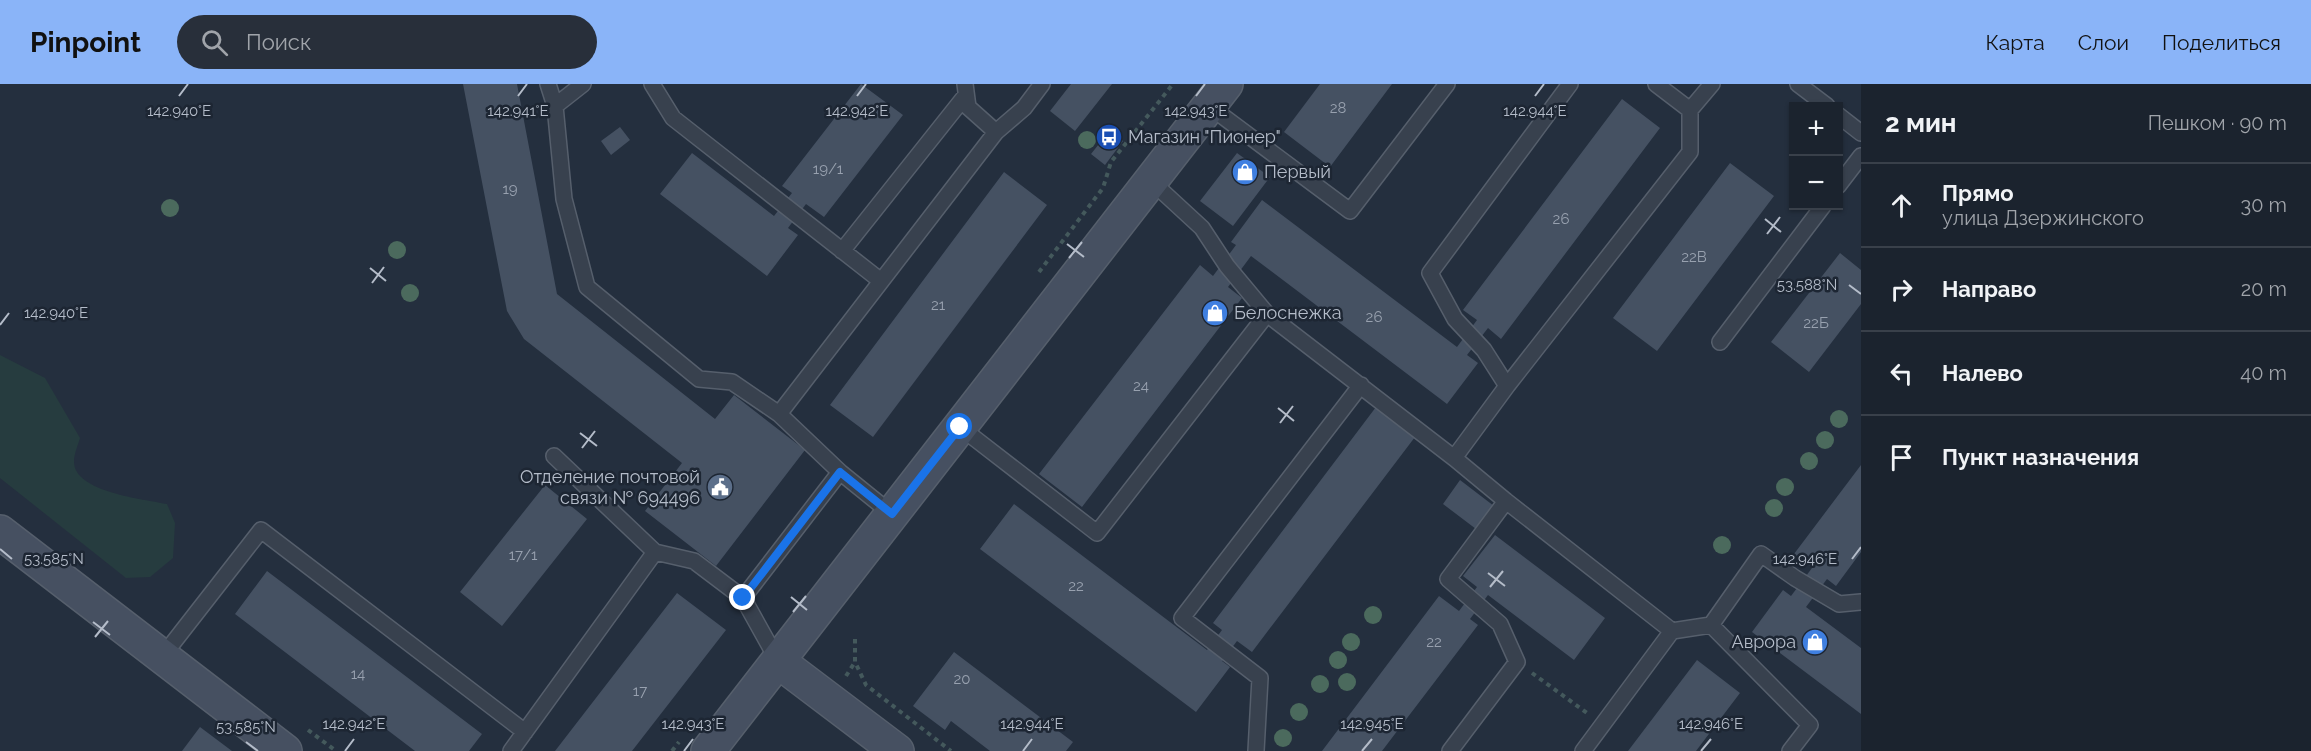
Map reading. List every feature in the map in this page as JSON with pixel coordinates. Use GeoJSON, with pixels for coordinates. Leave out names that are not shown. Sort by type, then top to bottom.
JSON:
{"type":"FeatureCollection","features":[{"type":"Feature","properties":{"kind":"street"},"geometry":{"type":"LineString","coordinates":[[708,751],[1217,95]]}},
{"type":"Feature","properties":{"kind":"street"},"geometry":{"type":"LineString","coordinates":[[0,532],[285,751]]}},
{"type":"Feature","properties":{"kind":"street"},"geometry":{"type":"LineString","coordinates":[[778,661],[897,751]]}},
{"type":"Feature","properties":{"kind":"lane"},"geometry":{"type":"LineString","coordinates":[[548,84],[555,106],[564,198],[587,287],[699,379],[732,382],[779,414],[840,472],[892,514]]}},
{"type":"Feature","properties":{"kind":"lane"},"geometry":{"type":"LineString","coordinates":[[555,106],[583,84]]}},
{"type":"Feature","properties":{"kind":"lane"},"geometry":{"type":"LineString","coordinates":[[652,84],[673,118],[881,281]]}},
{"type":"Feature","properties":{"kind":"lane"},"geometry":{"type":"LineString","coordinates":[[779,414],[996,132],[1024,108],[1042,84]]}},
{"type":"Feature","properties":{"kind":"lane"},"geometry":{"type":"LineString","coordinates":[[1217,95],[1350,211],[1447,84]]}},
{"type":"Feature","properties":{"kind":"lane"},"geometry":{"type":"LineString","coordinates":[[1507,386],[1484,350],[1455,319],[1430,273],[1570,84]]}},
{"type":"Feature","properties":{"kind":"lane"},"geometry":{"type":"LineString","coordinates":[[1656,84],[1690,110]]}},
{"type":"Feature","properties":{"kind":"lane"},"geometry":{"type":"LineString","coordinates":[[1454,458],[1507,386],[1690,152],[1690,110],[1712,84]]}},
{"type":"Feature","properties":{"kind":"lane"},"geometry":{"type":"LineString","coordinates":[[1798,84],[1822,102]]}},
{"type":"Feature","properties":{"kind":"lane"},"geometry":{"type":"LineString","coordinates":[[842,251],[965,89]]}},
{"type":"Feature","properties":{"kind":"lane"},"geometry":{"type":"LineString","coordinates":[[965,89],[968,107],[996,132]]}},
{"type":"Feature","properties":{"kind":"lane"},"geometry":{"type":"LineString","coordinates":[[1843,119],[1861,133]]}},
{"type":"Feature","properties":{"kind":"lane"},"geometry":{"type":"LineString","coordinates":[[1843,181],[1861,156]]}},
{"type":"Feature","properties":{"kind":"lane"},"geometry":{"type":"LineString","coordinates":[[1150,181],[1202,228],[1227,266],[1267,314],[1361,385],[1672,631],[1711,626],[1761,554],[1839,604],[1861,602]]}},
{"type":"Feature","properties":{"kind":"lane"},"geometry":{"type":"LineString","coordinates":[[1720,342],[1821,210]]}},
{"type":"Feature","properties":{"kind":"lane"},"geometry":{"type":"LineString","coordinates":[[960,427],[1097,534],[1267,314]]}},
{"type":"Feature","properties":{"kind":"lane"},"geometry":{"type":"LineString","coordinates":[[1256,751],[1260,678],[1182,618],[1361,385]]}},
{"type":"Feature","properties":{"kind":"lane"},"geometry":{"type":"LineString","coordinates":[[554,456],[655,552],[694,561],[743,598],[778,661]]}},
{"type":"Feature","properties":{"kind":"lane"},"geometry":{"type":"LineString","coordinates":[[743,598],[840,472]]}},
{"type":"Feature","properties":{"kind":"lane"},"geometry":{"type":"LineString","coordinates":[[1450,751],[1517,662],[1500,624],[1448,579],[1506,501]]}},
{"type":"Feature","properties":{"kind":"lane"},"geometry":{"type":"LineString","coordinates":[[162,657],[261,530],[525,732]]}},
{"type":"Feature","properties":{"kind":"lane"},"geometry":{"type":"LineString","coordinates":[[511,751],[655,552]]}},
{"type":"Feature","properties":{"kind":"lane"},"geometry":{"type":"LineString","coordinates":[[1711,626],[1810,725],[1790,751]]}},
{"type":"Feature","properties":{"kind":"lane"},"geometry":{"type":"LineString","coordinates":[[1583,751],[1672,631]]}},
{"type":"Feature","properties":{"kind":"path"},"geometry":{"type":"LineString","coordinates":[[855,639],[855,663],[866,686],[951,751]]}},
{"type":"Feature","properties":{"kind":"path"},"geometry":{"type":"LineString","coordinates":[[1517,662],[1603,725]]}},
{"type":"Feature","properties":{"kind":"green space"},"geometry":{"type":"Polygon","coordinates":[[[0,355],[45,378],[80,438],[74,461],[77,472],[85,480],[112,492],[167,504],[175,523],[173,558],[150,577],[126,578],[0,478],[0,355]]]}},
{"type":"Feature","properties":{"kind":"building"},"geometry":{"type":"Polygon","coordinates":[[[463,84],[517,84],[557,294],[715,419],[734,395],[805,450],[716,566],[645,511],[682,463],[524,339],[507,311],[463,84]]]}},
{"type":"Feature","properties":{"kind":"building"},"geometry":{"type":"Polygon","coordinates":[[[861,84],[903,115],[824,217],[806,204],[788,228],[798,235],[767,276],[660,194],[692,153],[774,216],[792,193],[782,186],[861,84]]]}},
{"type":"Feature","properties":{"kind":"building"},"geometry":{"type":"Polygon","coordinates":[[[1071,84],[1112,84],[1075,131],[1050,111],[1071,84]]]}},
{"type":"Feature","properties":{"kind":"building"},"geometry":{"type":"Polygon","coordinates":[[[1320,84],[1392,84],[1330,167],[1284,132],[1320,84]]]}},
{"type":"Feature","properties":{"kind":"building"},"geometry":{"type":"Polygon","coordinates":[[[1622,99],[1660,128],[1501,339],[1488,328],[1467,355],[1478,363],[1447,404],[1251,256],[1228,287],[1242,298],[1082,507],[1039,474],[1200,265],[1213,276],[1236,245],[1231,242],[1262,200],[1457,347],[1477,320],[1463,310],[1622,99]]]}},
{"type":"Feature","properties":{"kind":"building"},"geometry":{"type":"Polygon","coordinates":[[[620,127],[630,140],[611,155],[601,141],[620,127]]]}},
{"type":"Feature","properties":{"kind":"building"},"geometry":{"type":"Polygon","coordinates":[[[1110,130],[1123,141],[1105,165],[1091,154],[1110,130]]]}},
{"type":"Feature","properties":{"kind":"building"},"geometry":{"type":"Polygon","coordinates":[[[1237,153],[1270,177],[1233,226],[1200,201],[1237,153]]]}},
{"type":"Feature","properties":{"kind":"building"},"geometry":{"type":"Polygon","coordinates":[[[1730,163],[1774,196],[1657,351],[1613,318],[1730,163]]]}},
{"type":"Feature","properties":{"kind":"building"},"geometry":{"type":"Polygon","coordinates":[[[1004,172],[1047,205],[873,437],[830,405],[1004,172]]]}},
{"type":"Feature","properties":{"kind":"building"},"geometry":{"type":"Polygon","coordinates":[[[1840,253],[1861,270],[1861,304],[1809,372],[1771,342],[1840,253]]]}},
{"type":"Feature","properties":{"kind":"building"},"geometry":{"type":"Polygon","coordinates":[[[1376,407],[1415,437],[1252,652],[1237,641],[1222,661],[1230,667],[1196,712],[980,549],[1014,504],[1207,650],[1222,630],[1213,623],[1376,407]]]}},
{"type":"Feature","properties":{"kind":"building"},"geometry":{"type":"Polygon","coordinates":[[[1861,465],[1861,552],[1836,586],[1827,579],[1806,607],[1861,648],[1861,714],[1752,632],[1783,590],[1791,596],[1812,568],[1794,554],[1861,465]]]}},
{"type":"Feature","properties":{"kind":"building"},"geometry":{"type":"Polygon","coordinates":[[[1460,480],[1494,506],[1476,529],[1443,504],[1460,480]]]}},
{"type":"Feature","properties":{"kind":"building"},"geometry":{"type":"Polygon","coordinates":[[[545,485],[587,519],[502,626],[460,592],[545,485]]]}},
{"type":"Feature","properties":{"kind":"building"},"geometry":{"type":"Polygon","coordinates":[[[1495,535],[1605,618],[1574,660],[1488,595],[1470,619],[1478,625],[1382,751],[1322,751],[1439,596],[1459,611],[1477,587],[1463,576],[1495,535]]]}},
{"type":"Feature","properties":{"kind":"building"},"geometry":{"type":"Polygon","coordinates":[[[267,571],[482,734],[469,751],[415,751],[235,614],[267,571]]]}},
{"type":"Feature","properties":{"kind":"building"},"geometry":{"type":"Polygon","coordinates":[[[677,593],[726,630],[632,751],[555,751],[677,593]]]}},
{"type":"Feature","properties":{"kind":"building"},"geometry":{"type":"Polygon","coordinates":[[[954,652],[1073,742],[1066,751],[990,751],[951,721],[945,730],[913,706],[954,652]]]}},
{"type":"Feature","properties":{"kind":"building"},"geometry":{"type":"Polygon","coordinates":[[[1697,660],[1740,693],[1696,751],[1628,751],[1697,660]]]}},
{"type":"Feature","properties":{"kind":"building"},"geometry":{"type":"Polygon","coordinates":[[[200,727],[232,751],[182,751],[200,727]]]}},
{"type":"Feature","properties":{"kind":"place","name":"Магазин \"Пионер\""},"geometry":{"type":"Point","coordinates":[1109,137]}},
{"type":"Feature","properties":{"kind":"place","name":"Первый"},"geometry":{"type":"Point","coordinates":[1245,172]}},
{"type":"Feature","properties":{"kind":"place","name":"Белоснежка"},"geometry":{"type":"Point","coordinates":[1215,313]}},
{"type":"Feature","properties":{"kind":"place","name":"Отделение почтовой связи № 694496"},"geometry":{"type":"Point","coordinates":[720,487]}},
{"type":"Feature","properties":{"kind":"place","name":"Аврора"},"geometry":{"type":"Point","coordinates":[1815,642]}},
{"type":"Feature","properties":{"kind":"route"},"geometry":{"type":"LineString","coordinates":[[743,598],[840,472],[892,514],[960,427]]}}]}
